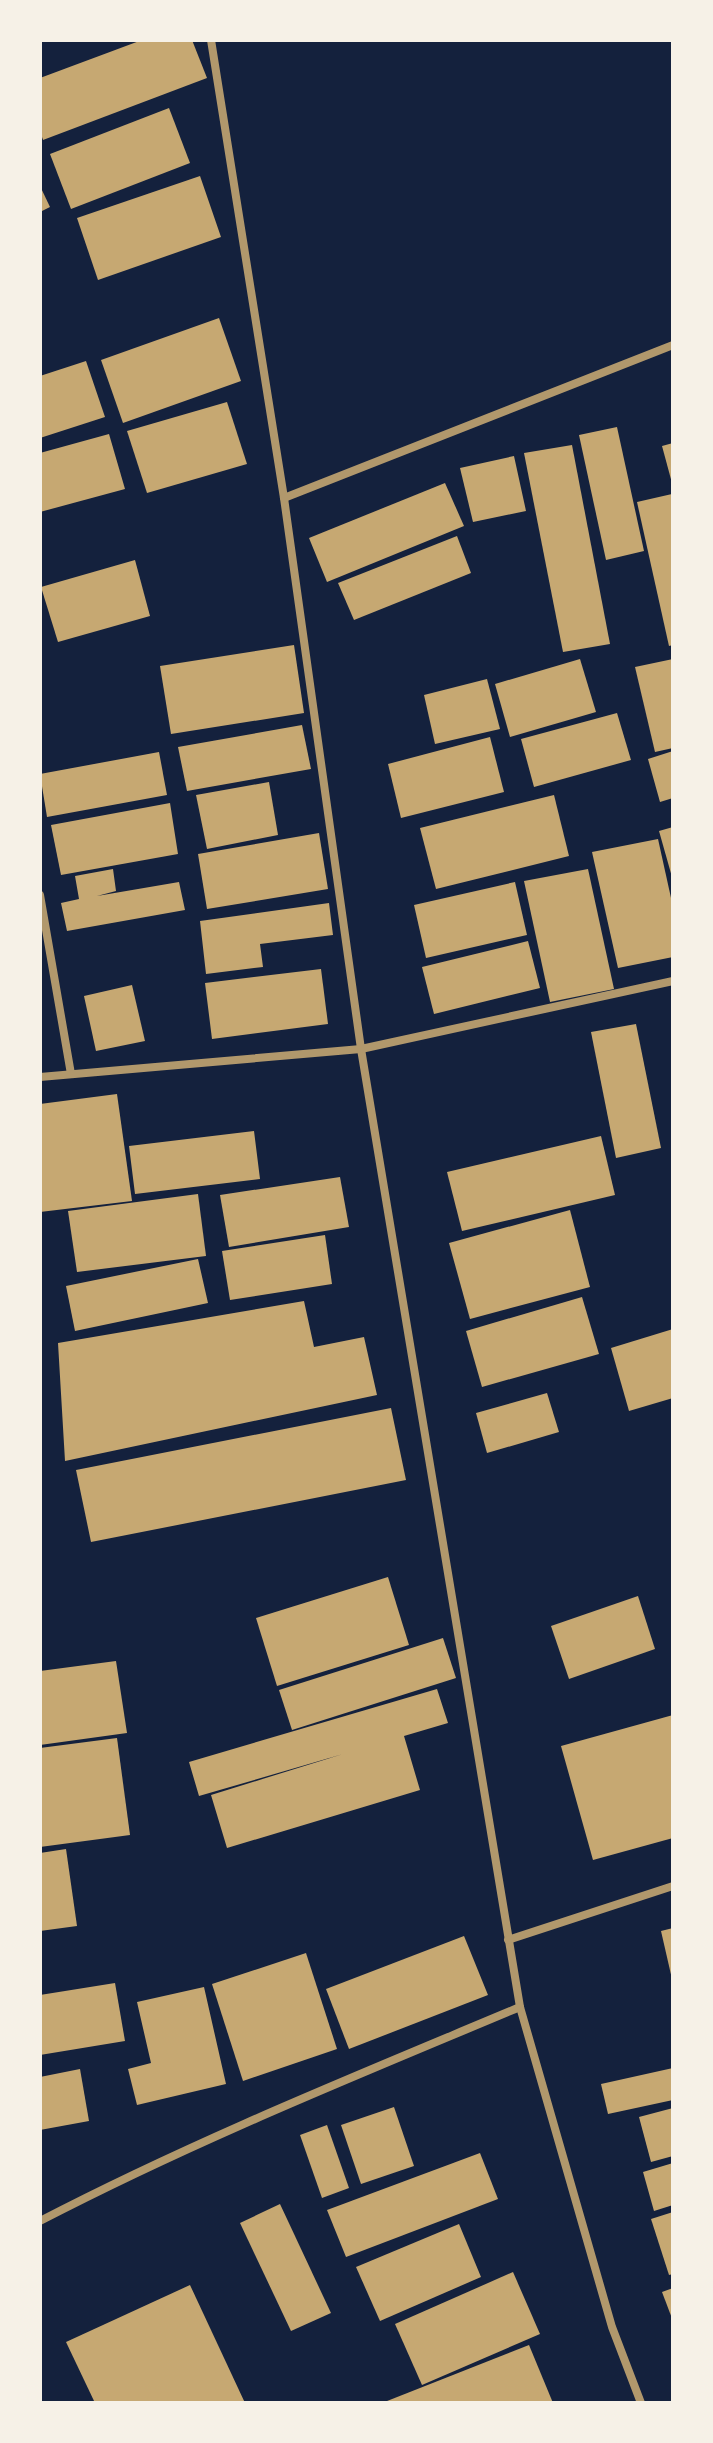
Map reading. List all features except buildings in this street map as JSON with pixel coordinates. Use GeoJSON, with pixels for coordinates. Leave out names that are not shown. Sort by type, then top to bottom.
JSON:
{"type":"FeatureCollection","features":[{"type":"Feature","properties":{"kind":"street"},"geometry":{"type":"LineString","coordinates":[[211,40],[284,498],[361,1049],[520,2007],[612,2327],[641,2403]]}},
{"type":"Feature","properties":{"kind":"street"},"geometry":{"type":"LineString","coordinates":[[284,498],[673,345]]}},
{"type":"Feature","properties":{"kind":"street"},"geometry":{"type":"LineString","coordinates":[[40,895],[71,1074]]}},
{"type":"Feature","properties":{"kind":"street"},"geometry":{"type":"LineString","coordinates":[[40,1077],[361,1049],[673,981]]}},
{"type":"Feature","properties":{"kind":"street"},"geometry":{"type":"LineString","coordinates":[[508,1940],[673,1886]]}},
{"type":"Feature","properties":{"kind":"street"},"geometry":{"type":"LineString","coordinates":[[40,2221],[243,2123],[520,2007]]}}]}
